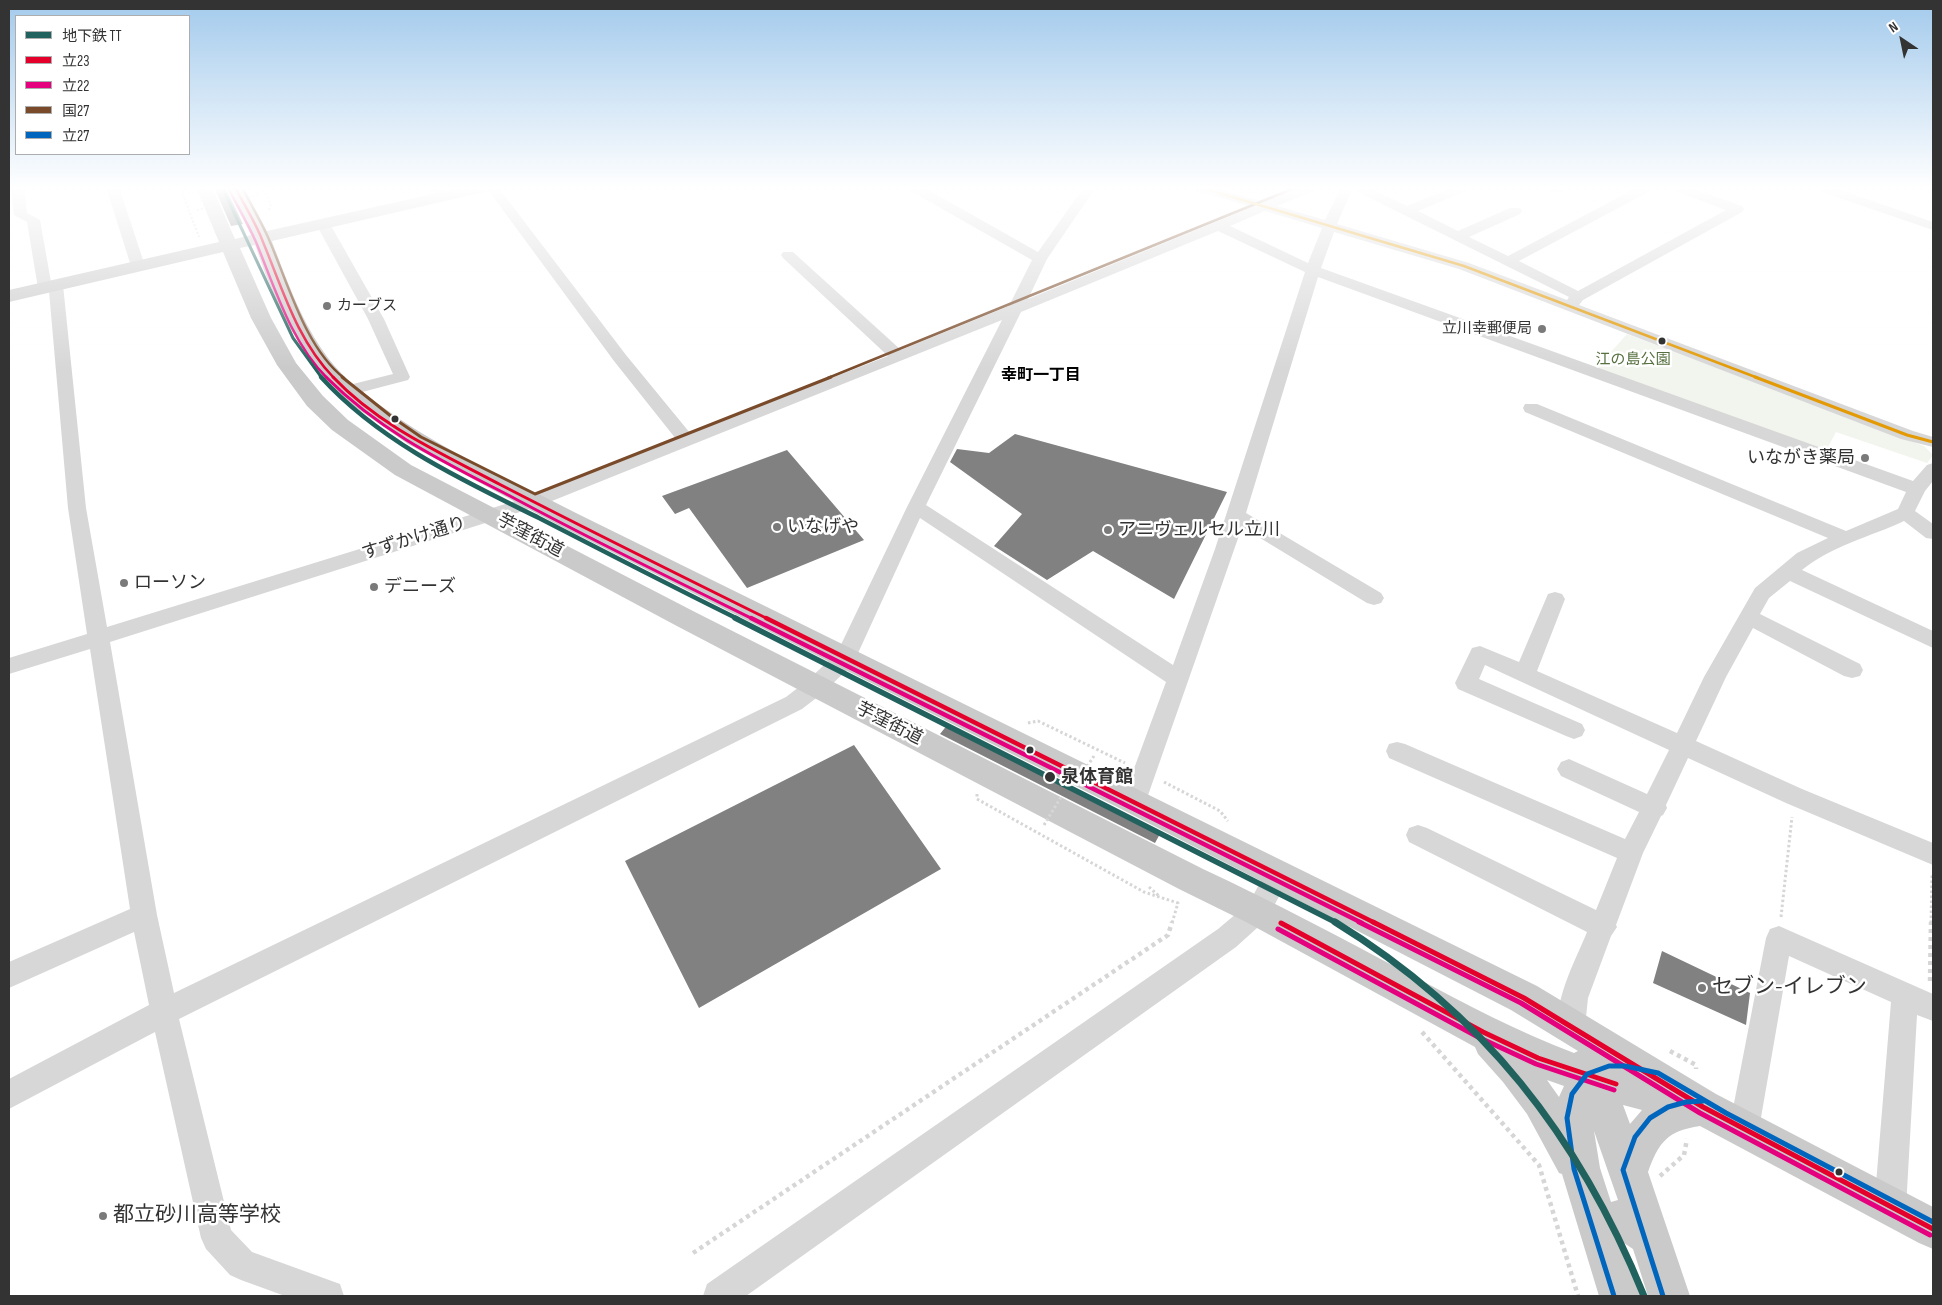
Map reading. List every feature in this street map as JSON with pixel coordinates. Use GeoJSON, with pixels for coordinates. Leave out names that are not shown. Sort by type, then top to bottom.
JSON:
{"type":"FeatureCollection","features":[{"type":"Feature","properties":{"kind":"main road"},"geometry":{"type":"LineString","coordinates":[[9,296],[217,248]]}},
{"type":"Feature","properties":{"kind":"main road","name":"芋窪街道"},"geometry":{"type":"LineString","coordinates":[[231,248],[261,318],[287,365],[315,401],[340,425],[403,470],[692,623],[1079,822],[1258,911],[1483,1032],[1538,1058],[1627,1079],[1744,1129],[1933,1230]]}},
{"type":"Feature","properties":{"kind":"main road","name":"芋窪街道"},"geometry":{"type":"LineString","coordinates":[[265,248],[306,340],[320,362],[347,390],[388,422],[418,442],[535,500],[569,520],[1134,801],[1524,998],[1552,1024],[1627,1079]]}},
{"type":"Feature","properties":{"kind":"main road"},"geometry":{"type":"LineString","coordinates":[[1483,1032],[1516,1069],[1540,1102],[1577,1168],[1587,1191]]}},
{"type":"Feature","properties":{"kind":"main road"},"geometry":{"type":"LineString","coordinates":[[1627,1079],[1644,1175]]}},
{"type":"Feature","properties":{"kind":"main road"},"geometry":{"type":"LineString","coordinates":[[1620,1296],[1580,1168],[1573,1118],[1578,1097],[1627,1079],[1687,1108],[1670,1113],[1654,1124],[1641,1140],[1650,1236],[1669,1296]]}},
{"type":"Feature","properties":{"kind":"main road"},"geometry":{"type":"LineString","coordinates":[[1602,1240],[1603,1230],[1608,1224],[1618,1220],[1630,1222],[1650,1236]]}},
{"type":"Feature","properties":{"kind":"street"},"geometry":{"type":"LineString","coordinates":[[41,248],[51,286],[77,508],[144,915],[164,1012],[217,1238],[240,1264],[328,1296]]}},
{"type":"Feature","properties":{"kind":"street"},"geometry":{"type":"LineString","coordinates":[[132,248],[138,266]]}},
{"type":"Feature","properties":{"kind":"street"},"geometry":{"type":"LineString","coordinates":[[336,248],[376,319],[402,377],[347,390]]}},
{"type":"Feature","properties":{"kind":"street"},"geometry":{"type":"LineString","coordinates":[[538,248],[620,358],[686,440]]}},
{"type":"Feature","properties":{"kind":"street"},"geometry":{"type":"LineString","coordinates":[[1021,248],[1040,259]]}},
{"type":"Feature","properties":{"kind":"street"},"geometry":{"type":"LineString","coordinates":[[9,1096],[164,1012],[794,703],[816,686],[845,658],[916,508],[1040,259],[1048,248]]}},
{"type":"Feature","properties":{"kind":"street","name":"すずかけ通り"},"geometry":{"type":"LineString","coordinates":[[9,666],[535,500],[899,356],[1164,248]]}},
{"type":"Feature","properties":{"kind":"street"},"geometry":{"type":"LineString","coordinates":[[1265,248],[1312,270],[1918,489]]}},
{"type":"Feature","properties":{"kind":"street"},"geometry":{"type":"LineString","coordinates":[[1134,801],[1236,514],[1321,248]]}},
{"type":"Feature","properties":{"kind":"street"},"geometry":{"type":"LineString","coordinates":[[1403,248],[1573,301],[1907,434],[1933,442]]}},
{"type":"Feature","properties":{"kind":"street"},"geometry":{"type":"LineString","coordinates":[[1479,248],[1507,262],[1573,301]]}},
{"type":"Feature","properties":{"kind":"street"},"geometry":{"type":"LineString","coordinates":[[1507,262],[1533,248]]}},
{"type":"Feature","properties":{"kind":"street"},"geometry":{"type":"LineString","coordinates":[[1573,301],[1668,248]]}},
{"type":"Feature","properties":{"kind":"street"},"geometry":{"type":"LineString","coordinates":[[788,255],[899,356]]}},
{"type":"Feature","properties":{"kind":"street"},"geometry":{"type":"LineString","coordinates":[[1530,408],[1846,538]]}},
{"type":"Feature","properties":{"kind":"street"},"geometry":{"type":"LineString","coordinates":[[1627,1079],[1574,998],[1632,853],[1715,677],[1762,593],[1787,571],[1818,550],[1905,512],[1918,489],[1933,469]]}},
{"type":"Feature","properties":{"kind":"street"},"geometry":{"type":"LineString","coordinates":[[916,508],[1178,679]]}},
{"type":"Feature","properties":{"kind":"street"},"geometry":{"type":"LineString","coordinates":[[1905,512],[1933,533]]}},
{"type":"Feature","properties":{"kind":"street"},"geometry":{"type":"LineString","coordinates":[[1236,514],[1374,598]]}},
{"type":"Feature","properties":{"kind":"street"},"geometry":{"type":"LineString","coordinates":[[1787,571],[1933,640]]}},
{"type":"Feature","properties":{"kind":"street"},"geometry":{"type":"LineString","coordinates":[[1525,674],[1555,599]]}},
{"type":"Feature","properties":{"kind":"street"},"geometry":{"type":"LineString","coordinates":[[1748,617],[1852,670]]}},
{"type":"Feature","properties":{"kind":"street"},"geometry":{"type":"LineString","coordinates":[[1574,730],[1466,683],[1480,654],[1794,796],[1933,853]]}},
{"type":"Feature","properties":{"kind":"street"},"geometry":{"type":"LineString","coordinates":[[1397,751],[1632,853]]}},
{"type":"Feature","properties":{"kind":"street"},"geometry":{"type":"LineString","coordinates":[[1569,769],[1654,808]]}},
{"type":"Feature","properties":{"kind":"street"},"geometry":{"type":"LineString","coordinates":[[1418,835],[1604,927]]}},
{"type":"Feature","properties":{"kind":"street"},"geometry":{"type":"LineString","coordinates":[[719,1296],[1219,944],[1258,911],[1278,874]]}},
{"type":"Feature","properties":{"kind":"street"},"geometry":{"type":"LineString","coordinates":[[9,975],[144,915]]}},
{"type":"Feature","properties":{"kind":"street"},"geometry":{"type":"LineString","coordinates":[[1744,1129],[1779,938],[1923,1003],[1890,1208]]}},
{"type":"Feature","properties":{"kind":"path"},"geometry":{"type":"LineString","coordinates":[[1076,783],[1094,756]]}},
{"type":"Feature","properties":{"kind":"path"},"geometry":{"type":"LineString","coordinates":[[693,1253],[1168,935],[1178,903],[1144,892],[977,798],[977,789]]}},
{"type":"Feature","properties":{"kind":"path"},"geometry":{"type":"LineString","coordinates":[[1779,938],[1794,796]]}},
{"type":"Feature","properties":{"kind":"path"},"geometry":{"type":"LineString","coordinates":[[1044,825],[1061,797]]}},
{"type":"Feature","properties":{"kind":"path"},"geometry":{"type":"LineString","coordinates":[[1923,1003],[1933,853]]}},
{"type":"Feature","properties":{"kind":"path"},"geometry":{"type":"LineString","coordinates":[[1144,883],[1160,898]]}},
{"type":"Feature","properties":{"kind":"path"},"geometry":{"type":"LineString","coordinates":[[1421,1031],[1539,1165],[1578,1296]]}},
{"type":"Feature","properties":{"kind":"path"},"geometry":{"type":"LineString","coordinates":[[1627,1079],[1684,1156],[1644,1175]]}},
{"type":"Feature","properties":{"kind":"green space","name":"江の島公園"},"geometry":{"type":"Polygon","coordinates":[[[1627,334],[1924,446],[1933,455],[1927,463],[1836,432],[1826,451],[1595,370],[1627,334]]]}},
{"type":"Feature","properties":{"kind":"building","name":"アニヴェルセル立川"},"geometry":{"type":"Polygon","coordinates":[[[1015,434],[1227,492],[1174,599],[1093,551],[1047,580],[994,546],[1022,514],[950,462],[957,449],[989,453],[1015,434]]]}},
{"type":"Feature","properties":{"kind":"building","name":"いなげや"},"geometry":{"type":"Polygon","coordinates":[[[787,450],[864,540],[747,588],[689,508],[675,514],[662,496],[787,450]]]}},
{"type":"Feature","properties":{"kind":"building"},"geometry":{"type":"Polygon","coordinates":[[[948,724],[1161,832],[1155,843],[940,734],[948,724]]]}},
{"type":"Feature","properties":{"kind":"building"},"geometry":{"type":"Polygon","coordinates":[[[854,745],[941,869],[699,1008],[625,861],[854,745]]]}},
{"type":"Feature","properties":{"kind":"building","name":"セブン-イレブン"},"geometry":{"type":"Polygon","coordinates":[[[1662,951],[1750,993],[1746,1025],[1653,983],[1662,951]]]}},
{"type":"Feature","properties":{"kind":"metro line","name":"TT"},"geometry":{"type":"LineString","coordinates":[[251,248],[290,332],[316,371],[338,395],[388,436],[502,500],[1336,922],[1418,979],[1443,1000],[1506,1065],[1561,1136],[1607,1214],[1627,1254],[1644,1296]]}},
{"type":"Feature","properties":{"kind":"transit line","name":"立22"},"geometry":{"type":"LineString","coordinates":[[258,248],[289,322],[316,367],[351,402],[412,445],[566,526],[1521,1003],[1700,1113],[1930,1235]]}},
{"type":"Feature","properties":{"kind":"transit line","name":"立23"},"geometry":{"type":"LineString","coordinates":[[265,248],[297,325],[315,356],[346,390],[368,408],[416,440],[569,520],[1134,801],[1524,998],[1703,1107],[1933,1229]]}},
{"type":"Feature","properties":{"kind":"transit line","name":"国27"},"geometry":{"type":"LineString","coordinates":[[272,248],[311,337],[336,372],[392,417],[421,437],[535,494],[897,351],[1148,248]]}},
{"type":"Feature","properties":{"kind":"transit line"},"geometry":{"type":"LineString","coordinates":[[1403,248],[1464,266],[1907,435],[1933,442]]}},
{"type":"Feature","properties":{"kind":"transit line","name":"立23"},"geometry":{"type":"LineString","coordinates":[[1281,923],[1483,1032],[1538,1058],[1616,1084]]}},
{"type":"Feature","properties":{"kind":"transit line","name":"立22"},"geometry":{"type":"LineString","coordinates":[[1278,929],[1480,1038],[1536,1064],[1614,1090]]}},
{"type":"Feature","properties":{"kind":"transit line","name":"立27"},"geometry":{"type":"LineString","coordinates":[[1614,1296],[1574,1169],[1567,1118],[1572,1094],[1587,1074],[1609,1066],[1625,1066],[1658,1073],[1726,1113],[1933,1222]]}},
{"type":"Feature","properties":{"kind":"transit line","name":"立27"},"geometry":{"type":"LineString","coordinates":[[1663,1296],[1623,1170],[1635,1137],[1650,1118],[1668,1107],[1686,1102],[1703,1101]]}},
{"type":"Feature","properties":{"kind":"place","name":"カーブス"},"geometry":{"type":"Point","coordinates":[327,306]}},
{"type":"Feature","properties":{"kind":"place","name":"立川幸郵便局"},"geometry":{"type":"Point","coordinates":[1542,329]}},
{"type":"Feature","properties":{"kind":"place","name":"いながき薬局"},"geometry":{"type":"Point","coordinates":[1865,458]}},
{"type":"Feature","properties":{"kind":"place","name":"いなげや"},"geometry":{"type":"Point","coordinates":[777,527]}},
{"type":"Feature","properties":{"kind":"place","name":"アニヴェルセル立川"},"geometry":{"type":"Point","coordinates":[1108,530]}},
{"type":"Feature","properties":{"kind":"place","name":"ローソン"},"geometry":{"type":"Point","coordinates":[124,583]}},
{"type":"Feature","properties":{"kind":"place","name":"デニーズ"},"geometry":{"type":"Point","coordinates":[374,587]}},
{"type":"Feature","properties":{"kind":"place","name":"泉体育館"},"geometry":{"type":"Point","coordinates":[1050,777]}},
{"type":"Feature","properties":{"kind":"place","name":"セブン-イレブン"},"geometry":{"type":"Point","coordinates":[1702,988]}},
{"type":"Feature","properties":{"kind":"place","name":"都立砂川高等学校"},"geometry":{"type":"Point","coordinates":[103,1216]}},
{"type":"Feature","properties":{"kind":"district","name":"幸町一丁目"},"geometry":{"type":"Point","coordinates":[1041,376]}}]}
